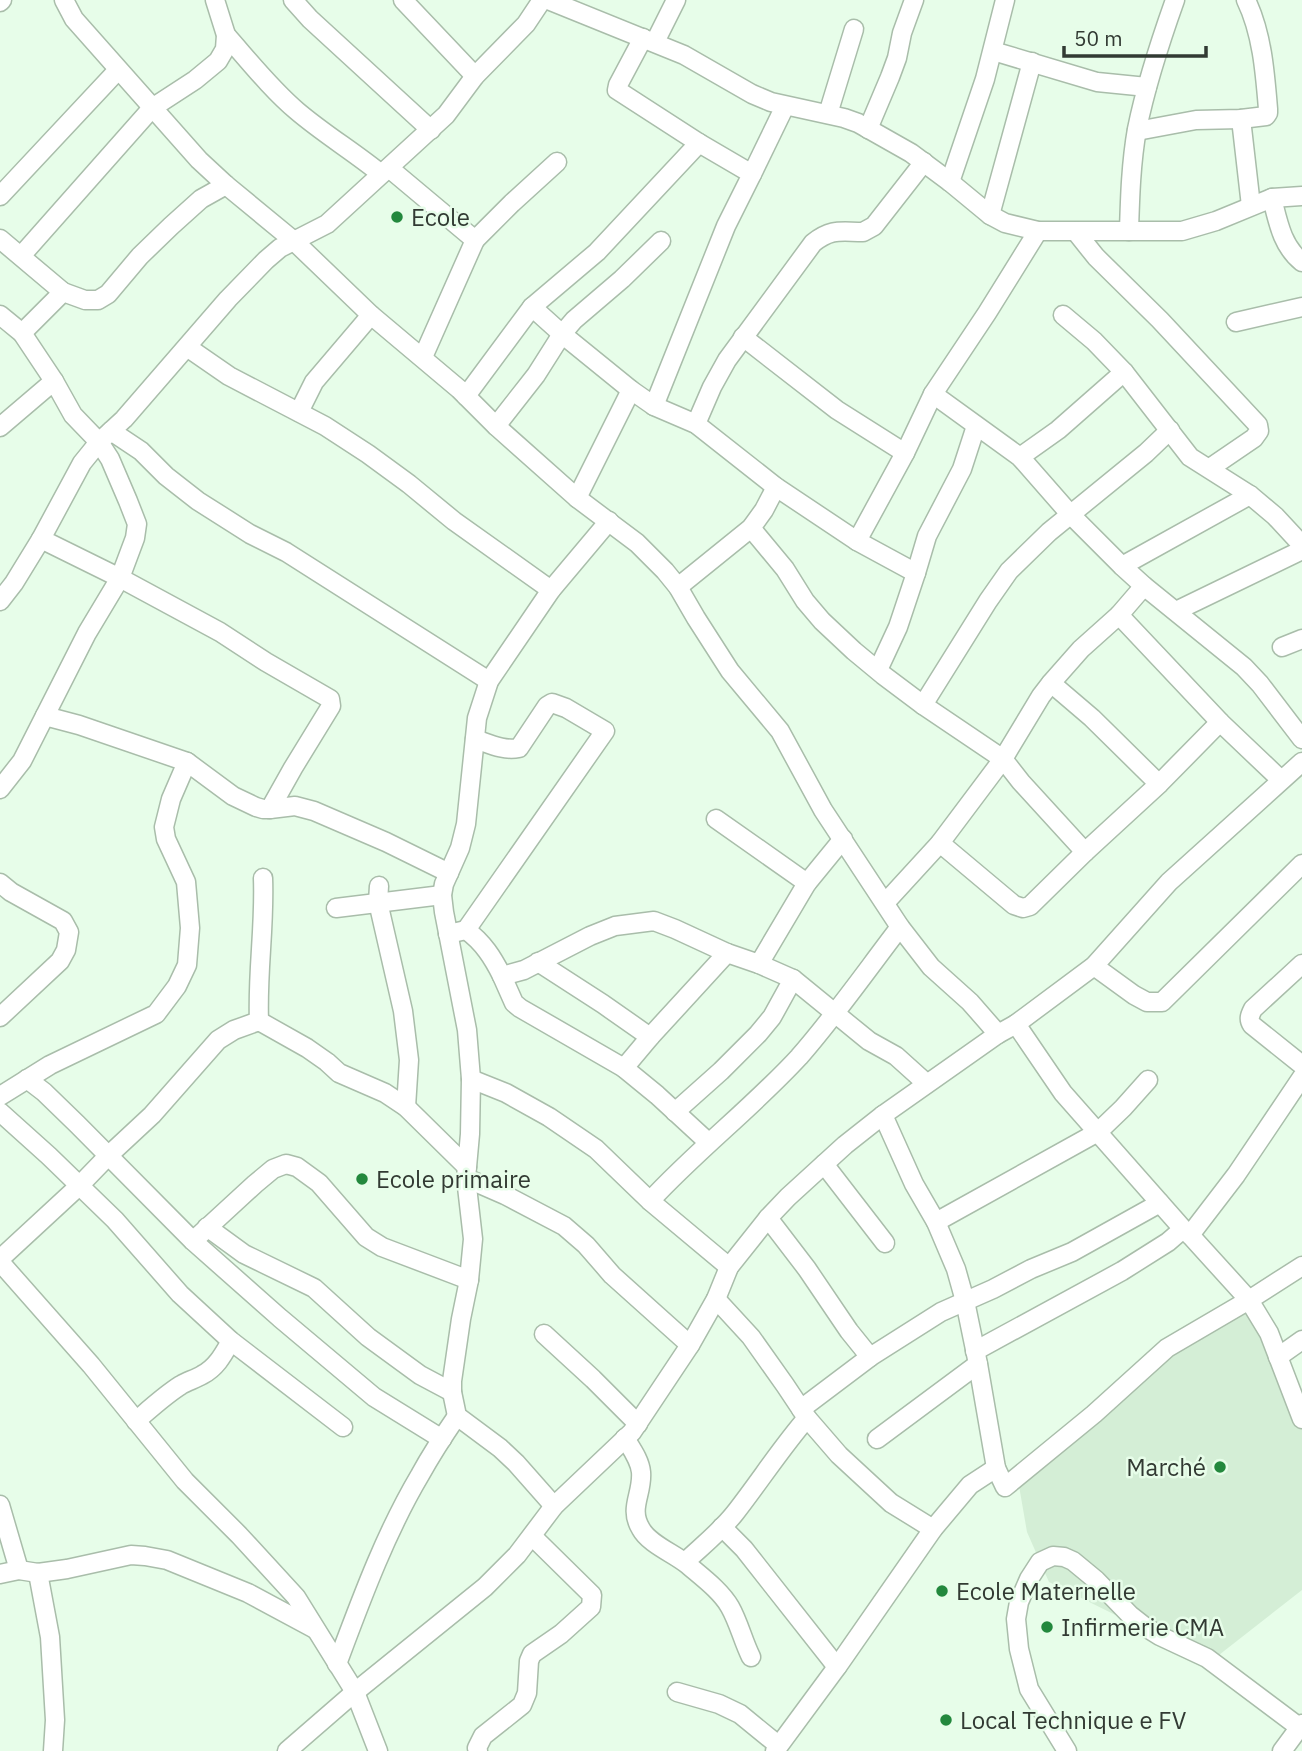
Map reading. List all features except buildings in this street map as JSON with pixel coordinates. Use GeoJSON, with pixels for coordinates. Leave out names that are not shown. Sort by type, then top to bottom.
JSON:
{"type":"FeatureCollection","features":[{"type":"Feature","properties":{"kind":"street"},"geometry":{"type":"LineString","coordinates":[[64,0],[74,19],[199,160],[294,241],[371,315],[423,357],[577,498],[637,543],[665,571],[730,670],[780,731],[823,810],[900,927],[931,967],[970,1002],[998,1034]]}},
{"type":"Feature","properties":{"kind":"street"},"geometry":{"type":"LineString","coordinates":[[21,256],[152,108],[218,61],[225,49],[226,35],[215,0]]}},
{"type":"Feature","properties":{"kind":"street"},"geometry":{"type":"LineString","coordinates":[[293,0],[310,19],[431,130]]}},
{"type":"Feature","properties":{"kind":"street"},"geometry":{"type":"LineString","coordinates":[[403,0],[475,76]]}},
{"type":"Feature","properties":{"kind":"street"},"geometry":{"type":"LineString","coordinates":[[0,601],[41,539],[82,463],[228,299],[280,248],[327,224],[431,130],[446,115],[475,76],[526,24],[542,0]]}},
{"type":"Feature","properties":{"kind":"street"},"geometry":{"type":"LineString","coordinates":[[548,0],[588,8],[684,55],[752,94],[785,106],[844,118],[868,129],[924,162],[990,215],[1005,223],[1038,232],[1182,231],[1216,221],[1272,198],[1302,196]]}},
{"type":"Feature","properties":{"kind":"street"},"geometry":{"type":"LineString","coordinates":[[676,0],[617,90],[752,174]]}},
{"type":"Feature","properties":{"kind":"street"},"geometry":{"type":"LineString","coordinates":[[868,129],[897,58],[902,33],[914,0]]}},
{"type":"Feature","properties":{"kind":"street"},"geometry":{"type":"LineString","coordinates":[[950,182],[993,51],[1005,0]]}},
{"type":"Feature","properties":{"kind":"street"},"geometry":{"type":"LineString","coordinates":[[1129,231],[1131,179],[1137,131],[1147,87],[1175,0]]}},
{"type":"Feature","properties":{"kind":"street"},"geometry":{"type":"LineString","coordinates":[[1137,131],[1196,120],[1241,119],[1268,113],[1262,53],[1246,0]]}},
{"type":"Feature","properties":{"kind":"street"},"geometry":{"type":"LineString","coordinates":[[828,114],[854,29]]}},
{"type":"Feature","properties":{"kind":"street"},"geometry":{"type":"LineString","coordinates":[[226,35],[278,94],[298,112],[329,136],[385,171],[475,240]]}},
{"type":"Feature","properties":{"kind":"street"},"geometry":{"type":"LineString","coordinates":[[993,51],[1097,82],[1147,87]]}},
{"type":"Feature","properties":{"kind":"street"},"geometry":{"type":"LineString","coordinates":[[990,215],[1032,62]]}},
{"type":"Feature","properties":{"kind":"street"},"geometry":{"type":"LineString","coordinates":[[0,196],[118,70]]}},
{"type":"Feature","properties":{"kind":"street"},"geometry":{"type":"LineString","coordinates":[[654,406],[726,226],[785,106]]}},
{"type":"Feature","properties":{"kind":"street"},"geometry":{"type":"LineString","coordinates":[[1241,119],[1251,206]]}},
{"type":"Feature","properties":{"kind":"street"},"geometry":{"type":"LineString","coordinates":[[466,396],[532,307],[597,252],[699,143]]}},
{"type":"Feature","properties":{"kind":"street"},"geometry":{"type":"LineString","coordinates":[[423,357],[475,240],[557,162]]}},
{"type":"Feature","properties":{"kind":"street"},"geometry":{"type":"LineString","coordinates":[[696,424],[722,369],[813,243],[831,232],[869,231],[924,162]]}},
{"type":"Feature","properties":{"kind":"street"},"geometry":{"type":"LineString","coordinates":[[0,239],[63,292],[85,300],[98,300],[108,294],[140,256],[201,199],[226,185]]}},
{"type":"Feature","properties":{"kind":"street"},"geometry":{"type":"LineString","coordinates":[[1272,198],[1284,241],[1294,256],[1302,262]]}},
{"type":"Feature","properties":{"kind":"street"},"geometry":{"type":"LineString","coordinates":[[858,541],[933,394],[1038,232]]}},
{"type":"Feature","properties":{"kind":"street"},"geometry":{"type":"LineString","coordinates":[[1076,232],[1096,257],[1160,320],[1258,425],[1259,431],[1254,438],[1210,468]]}},
{"type":"Feature","properties":{"kind":"street"},"geometry":{"type":"LineString","coordinates":[[496,426],[574,320],[661,241]]}},
{"type":"Feature","properties":{"kind":"street"},"geometry":{"type":"LineString","coordinates":[[22,333],[63,292]]}},
{"type":"Feature","properties":{"kind":"street"},"geometry":{"type":"LineString","coordinates":[[532,307],[654,406],[696,424],[776,487],[858,541],[916,573]]}},
{"type":"Feature","properties":{"kind":"street"},"geometry":{"type":"LineString","coordinates":[[1236,322],[1302,307]]}},
{"type":"Feature","properties":{"kind":"street"},"geometry":{"type":"LineString","coordinates":[[0,315],[22,333],[54,380],[73,415],[105,437],[141,451],[198,502],[250,534],[286,552],[489,681]]}},
{"type":"Feature","properties":{"kind":"street"},"geometry":{"type":"LineString","coordinates":[[299,412],[314,382],[371,315]]}},
{"type":"Feature","properties":{"kind":"street"},"geometry":{"type":"LineString","coordinates":[[1063,315],[1094,341],[1124,372],[1191,457],[1250,495],[1275,516],[1302,545]]}},
{"type":"Feature","properties":{"kind":"street"},"geometry":{"type":"LineString","coordinates":[[743,337],[838,410],[905,453]]}},
{"type":"Feature","properties":{"kind":"street"},"geometry":{"type":"LineString","coordinates":[[187,347],[229,376],[325,426],[369,454],[454,521],[551,590]]}},
{"type":"Feature","properties":{"kind":"street"},"geometry":{"type":"LineString","coordinates":[[1020,457],[1058,430],[1124,372]]}},
{"type":"Feature","properties":{"kind":"street"},"geometry":{"type":"LineString","coordinates":[[4,416],[54,380]]}},
{"type":"Feature","properties":{"kind":"street"},"geometry":{"type":"LineString","coordinates":[[577,498],[631,390]]}},
{"type":"Feature","properties":{"kind":"street"},"geometry":{"type":"LineString","coordinates":[[933,394],[1020,457],[1070,514],[1122,566],[1244,667],[1261,684],[1302,739]]}},
{"type":"Feature","properties":{"kind":"street"},"geometry":{"type":"LineString","coordinates":[[878,670],[898,627],[927,536],[962,469],[976,426]]}},
{"type":"Feature","properties":{"kind":"street"},"geometry":{"type":"LineString","coordinates":[[923,705],[1009,571],[1049,532],[1146,453],[1170,430]]}},
{"type":"Feature","properties":{"kind":"street"},"geometry":{"type":"LineString","coordinates":[[0,789],[22,761],[87,633],[120,578],[135,538],[137,524],[110,459],[105,437]]}},
{"type":"Feature","properties":{"kind":"street"},"geometry":{"type":"LineString","coordinates":[[678,587],[751,528],[776,487]]}},
{"type":"Feature","properties":{"kind":"street"},"geometry":{"type":"LineString","coordinates":[[1122,566],[1250,495]]}},
{"type":"Feature","properties":{"kind":"street"},"geometry":{"type":"LineString","coordinates":[[554,1506],[500,1448],[457,1416],[452,1392],[459,1332],[470,1280],[473,1239],[466,1172],[471,1079],[467,1030],[442,895],[466,824],[477,718],[489,681],[551,590],[609,521]]}},
{"type":"Feature","properties":{"kind":"street"},"geometry":{"type":"LineString","coordinates":[[751,528],[785,569],[822,621],[854,651],[923,705],[1003,759],[1085,852]]}},
{"type":"Feature","properties":{"kind":"street"},"geometry":{"type":"LineString","coordinates":[[41,539],[220,632],[265,662],[330,699],[331,706],[270,809]]}},
{"type":"Feature","properties":{"kind":"street"},"geometry":{"type":"LineString","coordinates":[[1176,611],[1302,550]]}},
{"type":"Feature","properties":{"kind":"street"},"geometry":{"type":"LineString","coordinates":[[885,903],[940,843],[1003,759],[1041,696],[1081,649],[1119,615],[1144,586]]}},
{"type":"Feature","properties":{"kind":"street"},"geometry":{"type":"LineString","coordinates":[[1119,615],[1220,722],[1281,780]]}},
{"type":"Feature","properties":{"kind":"street"},"geometry":{"type":"LineString","coordinates":[[1282,647],[1302,639]]}},
{"type":"Feature","properties":{"kind":"street"},"geometry":{"type":"LineString","coordinates":[[1051,684],[1092,718],[1159,784]]}},
{"type":"Feature","properties":{"kind":"street"},"geometry":{"type":"LineString","coordinates":[[448,934],[466,930],[605,731],[566,708],[552,704],[547,706],[519,748],[501,748],[475,739]]}},
{"type":"Feature","properties":{"kind":"street"},"geometry":{"type":"LineString","coordinates":[[45,716],[187,762],[233,796],[263,809],[295,806],[314,811],[449,873]]}},
{"type":"Feature","properties":{"kind":"street"},"geometry":{"type":"LineString","coordinates":[[940,843],[1014,905],[1023,908],[1030,906],[1159,784],[1220,722]]}},
{"type":"Feature","properties":{"kind":"street"},"geometry":{"type":"LineString","coordinates":[[0,1096],[50,1065],[156,1014],[177,986],[187,965],[190,928],[186,882],[166,839],[164,827],[187,762]]}},
{"type":"Feature","properties":{"kind":"street"},"geometry":{"type":"LineString","coordinates":[[287,1751],[485,1587],[517,1555],[554,1506],[638,1424],[690,1345],[716,1298],[729,1266],[768,1218],[845,1145],[883,1115],[926,1083],[1016,1024],[1094,966],[1169,883],[1302,762]]}},
{"type":"Feature","properties":{"kind":"street"},"geometry":{"type":"LineString","coordinates":[[716,820],[807,883]]}},
{"type":"Feature","properties":{"kind":"street"},"geometry":{"type":"LineString","coordinates":[[759,964],[807,883],[843,839]]}},
{"type":"Feature","properties":{"kind":"street"},"geometry":{"type":"LineString","coordinates":[[1094,966],[1147,1002],[1162,1002],[1302,864]]}},
{"type":"Feature","properties":{"kind":"street"},"geometry":{"type":"LineString","coordinates":[[259,1021],[263,878]]}},
{"type":"Feature","properties":{"kind":"street"},"geometry":{"type":"LineString","coordinates":[[0,883],[63,921],[69,932],[66,950],[60,961],[0,1017]]}},
{"type":"Feature","properties":{"kind":"street"},"geometry":{"type":"LineString","coordinates":[[336,908],[378,894],[442,895]]}},
{"type":"Feature","properties":{"kind":"street"},"geometry":{"type":"LineString","coordinates":[[378,894],[403,1011],[409,1060],[406,1107]]}},
{"type":"Feature","properties":{"kind":"street"},"geometry":{"type":"LineString","coordinates":[[502,976],[524,970],[615,926],[654,922],[793,979],[869,1041],[897,1056],[926,1083]]}},
{"type":"Feature","properties":{"kind":"street"},"geometry":{"type":"LineString","coordinates":[[650,1201],[708,1142],[750,1106],[799,1057],[900,927]]}},
{"type":"Feature","properties":{"kind":"street"},"geometry":{"type":"LineString","coordinates":[[466,930],[478,939],[495,961],[514,1003],[624,1068],[708,1142]]}},
{"type":"Feature","properties":{"kind":"street"},"geometry":{"type":"LineString","coordinates":[[624,1068],[727,953]]}},
{"type":"Feature","properties":{"kind":"street"},"geometry":{"type":"LineString","coordinates":[[538,962],[650,1037]]}},
{"type":"Feature","properties":{"kind":"street"},"geometry":{"type":"LineString","coordinates":[[1302,964],[1253,1009],[1249,1016],[1249,1021],[1302,1065]]}},
{"type":"Feature","properties":{"kind":"street"},"geometry":{"type":"LineString","coordinates":[[675,1112],[758,1034],[772,1017],[793,979]]}},
{"type":"Feature","properties":{"kind":"street"},"geometry":{"type":"LineString","coordinates":[[378,1751],[355,1692],[296,1597],[185,1481],[91,1365],[0,1261],[152,1115],[219,1040],[234,1030],[259,1021],[307,1048],[339,1073],[385,1093],[406,1107],[466,1172],[564,1226],[586,1245],[612,1275],[690,1345]]}},
{"type":"Feature","properties":{"kind":"street"},"geometry":{"type":"LineString","coordinates":[[1016,1024],[1063,1093],[1249,1300],[1269,1333],[1301,1413]]}},
{"type":"Feature","properties":{"kind":"street"},"geometry":{"type":"LineString","coordinates":[[877,1439],[976,1358],[1187,1232],[1236,1175],[1302,1077]]}},
{"type":"Feature","properties":{"kind":"street"},"geometry":{"type":"LineString","coordinates":[[27,1079],[109,1155],[193,1241],[280,1318],[374,1397],[442,1439]]}},
{"type":"Feature","properties":{"kind":"street"},"geometry":{"type":"LineString","coordinates":[[471,1079],[506,1093],[549,1117],[596,1149],[650,1201],[729,1266]]}},
{"type":"Feature","properties":{"kind":"street"},"geometry":{"type":"LineString","coordinates":[[936,1222],[1098,1132],[1148,1080]]}},
{"type":"Feature","properties":{"kind":"street"},"geometry":{"type":"LineString","coordinates":[[0,1112],[115,1220],[180,1294],[231,1341],[343,1427]]}},
{"type":"Feature","properties":{"kind":"street"},"geometry":{"type":"LineString","coordinates":[[883,1115],[956,1269],[965,1301],[996,1468],[1005,1487],[1094,1414],[1167,1348],[1302,1266]]}},
{"type":"Feature","properties":{"kind":"street"},"geometry":{"type":"LineString","coordinates":[[193,1241],[273,1169],[286,1164],[298,1167],[319,1183],[366,1237],[382,1247],[470,1280]]}},
{"type":"Feature","properties":{"kind":"street"},"geometry":{"type":"LineString","coordinates":[[824,1164],[885,1243]]}},
{"type":"Feature","properties":{"kind":"street"},"geometry":{"type":"LineString","coordinates":[[685,1562],[735,1513],[804,1413],[870,1357],[941,1312],[1072,1252],[1160,1203]]}},
{"type":"Feature","properties":{"kind":"street"},"geometry":{"type":"LineString","coordinates":[[768,1218],[870,1357]]}},
{"type":"Feature","properties":{"kind":"street"},"geometry":{"type":"LineString","coordinates":[[207,1227],[244,1254],[314,1288],[368,1337],[420,1375],[452,1392]]}},
{"type":"Feature","properties":{"kind":"street"},"geometry":{"type":"LineString","coordinates":[[716,1298],[751,1337],[804,1413],[839,1455],[891,1503],[933,1529]]}},
{"type":"Feature","properties":{"kind":"street"},"geometry":{"type":"LineString","coordinates":[[544,1334],[638,1424]]}},
{"type":"Feature","properties":{"kind":"street"},"geometry":{"type":"LineString","coordinates":[[1279,1357],[1302,1340]]}},
{"type":"Feature","properties":{"kind":"street"},"geometry":{"type":"LineString","coordinates":[[136,1421],[175,1389],[213,1368],[231,1341]]}},
{"type":"Feature","properties":{"kind":"street"},"geometry":{"type":"LineString","coordinates":[[337,1664],[389,1536],[419,1477],[457,1416]]}},
{"type":"Feature","properties":{"kind":"street"},"geometry":{"type":"LineString","coordinates":[[625,1438],[641,1469],[635,1517],[639,1527],[644,1535],[685,1562],[729,1604],[751,1657]]}},
{"type":"Feature","properties":{"kind":"street"},"geometry":{"type":"LineString","coordinates":[[677,1692],[719,1704],[740,1714],[777,1748],[933,1529],[971,1485],[996,1468]]}},
{"type":"Feature","properties":{"kind":"street"},"geometry":{"type":"LineString","coordinates":[[1,1508],[19,1570]]}},
{"type":"Feature","properties":{"kind":"street"},"geometry":{"type":"LineString","coordinates":[[722,1527],[744,1549],[837,1667]]}},
{"type":"Feature","properties":{"kind":"street"},"geometry":{"type":"LineString","coordinates":[[478,1751],[483,1736],[522,1705],[527,1693],[532,1654],[591,1608],[592,1595],[532,1536]]}},
{"type":"Feature","properties":{"kind":"street"},"geometry":{"type":"LineString","coordinates":[[0,1574],[19,1570],[38,1573],[67,1569],[131,1555],[167,1560],[248,1593],[315,1629]]}},
{"type":"Feature","properties":{"kind":"street"},"geometry":{"type":"LineString","coordinates":[[1067,1751],[1029,1689],[1018,1649],[1016,1619],[1019,1602],[1040,1562],[1053,1556],[1073,1561],[1144,1626],[1207,1658],[1301,1725],[1282,1751]]}},
{"type":"Feature","properties":{"kind":"street"},"geometry":{"type":"LineString","coordinates":[[38,1573],[50,1637],[55,1720],[53,1751]]}},
{"type":"Feature","properties":{"kind":"shaded area"},"geometry":{"type":"Polygon","coordinates":[[[1246,1307],[1269,1341],[1288,1402],[1302,1429],[1302,1590],[1210,1662],[1049,1582],[1027,1532],[1018,1480],[1163,1351],[1246,1307]]]}},
{"type":"Feature","properties":{"kind":"place","name":"Ecole"},"geometry":{"type":"Point","coordinates":[397,217]}},
{"type":"Feature","properties":{"kind":"place","name":"Ecole primaire"},"geometry":{"type":"Point","coordinates":[362,1179]}},
{"type":"Feature","properties":{"kind":"place","name":"Marché"},"geometry":{"type":"Point","coordinates":[1220,1467]}},
{"type":"Feature","properties":{"kind":"place","name":"Ecole Maternelle"},"geometry":{"type":"Point","coordinates":[942,1591]}},
{"type":"Feature","properties":{"kind":"place","name":"Infirmerie CMA"},"geometry":{"type":"Point","coordinates":[1047,1627]}},
{"type":"Feature","properties":{"kind":"place","name":"Local Technique e FV"},"geometry":{"type":"Point","coordinates":[946,1720]}}]}
